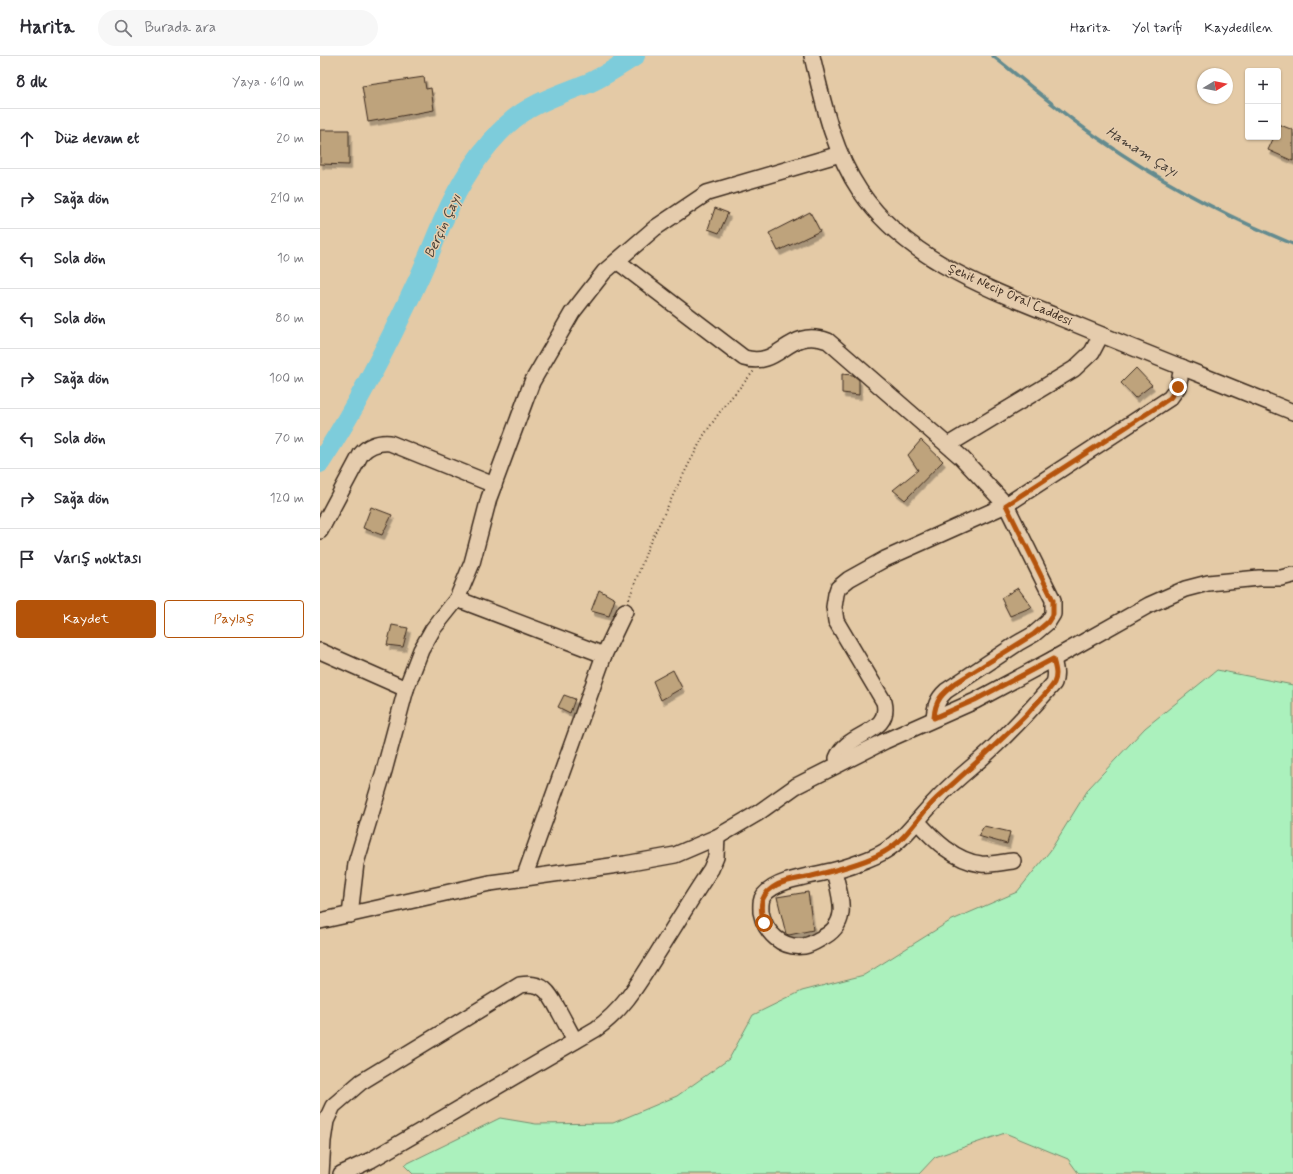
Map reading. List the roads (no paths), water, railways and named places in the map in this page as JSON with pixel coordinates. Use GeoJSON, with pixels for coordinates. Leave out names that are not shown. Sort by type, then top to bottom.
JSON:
{"type":"FeatureCollection","features":[{"type":"Feature","properties":{"kind":"street","name":"Şehit Necip Oral Caddesi"},"geometry":{"type":"LineString","coordinates":[[812,56],[830,127],[847,168],[861,192],[880,216],[922,252],[954,272],[978,283],[1293,412]]}},
{"type":"Feature","properties":{"kind":"street"},"geometry":{"type":"LineString","coordinates":[[350,914],[356,863],[384,771],[406,689],[421,650],[433,629],[457,599],[472,563],[489,498],[532,382],[572,313],[604,272],[617,260],[655,228],[707,193],[840,154]]}},
{"type":"Feature","properties":{"kind":"street"},"geometry":{"type":"LineString","coordinates":[[617,260],[744,358],[757,361],[768,358],[794,341],[802,339],[816,338],[828,341],[948,445],[974,470],[1006,505],[1053,600],[1053,614],[1048,622],[1034,634],[981,666],[946,691],[937,701],[934,708],[934,718]]}},
{"type":"Feature","properties":{"kind":"street"},"geometry":{"type":"LineString","coordinates":[[948,445],[1074,369],[1092,352],[1101,334]]}},
{"type":"Feature","properties":{"kind":"street"},"geometry":{"type":"LineString","coordinates":[[839,764],[837,760],[838,756],[848,743],[878,726],[884,715],[885,706],[836,621],[834,607],[838,588],[850,579],[886,559],[1006,505],[1170,398],[1178,387],[1182,367]]}},
{"type":"Feature","properties":{"kind":"street"},"geometry":{"type":"LineString","coordinates":[[320,531],[361,454],[368,447],[378,443],[390,443],[494,484]]}},
{"type":"Feature","properties":{"kind":"street"},"geometry":{"type":"LineString","coordinates":[[320,922],[490,883],[625,864],[675,855],[717,837],[758,813],[796,786],[884,741],[975,700],[1053,659],[1149,605],[1185,589],[1208,583],[1259,578],[1281,578],[1293,575]]}},
{"type":"Feature","properties":{"kind":"street"},"geometry":{"type":"LineString","coordinates":[[457,599],[604,655]]}},
{"type":"Feature","properties":{"kind":"street"},"geometry":{"type":"LineString","coordinates":[[524,878],[604,655],[625,611]]}},
{"type":"Feature","properties":{"kind":"street"},"geometry":{"type":"LineString","coordinates":[[320,651],[406,689]]}},
{"type":"Feature","properties":{"kind":"street"},"geometry":{"type":"LineString","coordinates":[[834,871],[842,912],[839,922],[831,933],[803,946],[788,945],[778,940],[768,929],[762,916],[761,905],[764,894],[771,888],[787,881],[834,871],[884,852],[901,840],[936,799],[996,745],[1054,683],[1056,670],[1053,659]]}},
{"type":"Feature","properties":{"kind":"street"},"geometry":{"type":"LineString","coordinates":[[917,821],[937,841],[968,861],[988,864],[1013,861]]}},
{"type":"Feature","properties":{"kind":"street"},"geometry":{"type":"LineString","coordinates":[[341,1174],[371,1160],[607,1021],[617,1012],[633,993],[711,870],[717,850],[717,837]]}},
{"type":"Feature","properties":{"kind":"street"},"geometry":{"type":"LineString","coordinates":[[321,1174],[326,1121],[333,1106],[361,1082],[520,985],[531,983],[540,986],[549,992],[575,1041]]}},
{"type":"Feature","properties":{"kind":"waterway","name":"Berçin Çayı"},"geometry":{"type":"LineString","coordinates":[[320,463],[347,419],[396,327],[449,208],[471,169],[488,145],[517,116],[537,104],[597,79],[635,56]]}},
{"type":"Feature","properties":{"kind":"waterway","name":"Hamam Çayı"},"geometry":{"type":"LineString","coordinates":[[993,56],[1073,120],[1147,170],[1218,210],[1293,244]]}}]}
